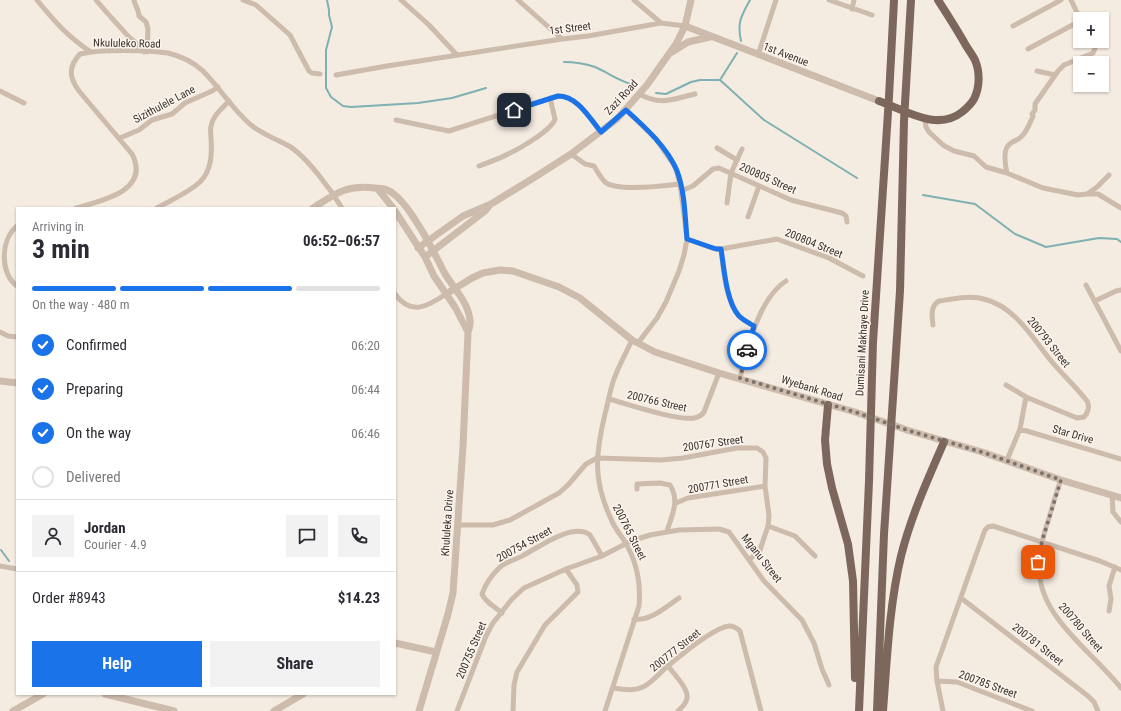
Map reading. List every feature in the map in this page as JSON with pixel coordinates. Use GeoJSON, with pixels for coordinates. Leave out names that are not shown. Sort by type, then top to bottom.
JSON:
{"type":"FeatureCollection","features":[{"type":"Feature","properties":{"kind":"main road","name":"Dumisani Makhaye Drive"},"geometry":{"type":"LineString","coordinates":[[859,711],[869,480],[873,342],[894,0]]}},
{"type":"Feature","properties":{"kind":"main road"},"geometry":{"type":"LineString","coordinates":[[877,711],[883,549],[900,291],[904,121],[910,0]]}},
{"type":"Feature","properties":{"kind":"main road"},"geometry":{"type":"LineString","coordinates":[[879,100],[925,119],[939,121],[949,120],[957,116],[973,101],[977,93],[978,81],[975,61],[938,0]]}},
{"type":"Feature","properties":{"kind":"main road"},"geometry":{"type":"LineString","coordinates":[[828,405],[825,433],[827,464],[832,488],[848,544],[854,581],[856,711]]}},
{"type":"Feature","properties":{"kind":"main road"},"geometry":{"type":"LineString","coordinates":[[883,711],[890,620],[894,590],[902,556],[919,502],[944,442]]}},
{"type":"Feature","properties":{"kind":"street"},"geometry":{"type":"LineString","coordinates":[[38,0],[74,41],[91,52]]}},
{"type":"Feature","properties":{"kind":"street"},"geometry":{"type":"LineString","coordinates":[[96,0],[132,40],[145,52]]}},
{"type":"Feature","properties":{"kind":"street"},"geometry":{"type":"LineString","coordinates":[[134,0],[139,16],[146,22],[148,29],[145,52]]}},
{"type":"Feature","properties":{"kind":"street"},"geometry":{"type":"LineString","coordinates":[[243,0],[256,5],[290,35],[309,70],[312,73],[320,74]]}},
{"type":"Feature","properties":{"kind":"street"},"geometry":{"type":"LineString","coordinates":[[401,0],[429,25],[457,55]]}},
{"type":"Feature","properties":{"kind":"street"},"geometry":{"type":"LineString","coordinates":[[518,0],[562,39]]}},
{"type":"Feature","properties":{"kind":"street"},"geometry":{"type":"LineString","coordinates":[[634,0],[661,23]]}},
{"type":"Feature","properties":{"kind":"street","name":"Zazi Road"},"geometry":{"type":"LineString","coordinates":[[418,248],[463,216],[491,204],[571,154],[601,132],[626,110],[670,54],[685,26],[691,0]]}},
{"type":"Feature","properties":{"kind":"street"},"geometry":{"type":"LineString","coordinates":[[758,55],[776,0]]}},
{"type":"Feature","properties":{"kind":"street"},"geometry":{"type":"LineString","coordinates":[[829,0],[872,15]]}},
{"type":"Feature","properties":{"kind":"street"},"geometry":{"type":"LineString","coordinates":[[852,8],[854,0]]}},
{"type":"Feature","properties":{"kind":"street"},"geometry":{"type":"LineString","coordinates":[[1014,26],[1061,0]]}},
{"type":"Feature","properties":{"kind":"street"},"geometry":{"type":"LineString","coordinates":[[1071,0],[1076,12]]}},
{"type":"Feature","properties":{"kind":"street","name":"1st Street"},"geometry":{"type":"LineString","coordinates":[[336,75],[457,55],[588,36],[661,23],[685,26]]}},
{"type":"Feature","properties":{"kind":"street"},"geometry":{"type":"LineString","coordinates":[[1028,49],[1073,24]]}},
{"type":"Feature","properties":{"kind":"street","name":"1st Avenue"},"geometry":{"type":"LineString","coordinates":[[685,26],[879,100]]}},
{"type":"Feature","properties":{"kind":"street"},"geometry":{"type":"LineString","coordinates":[[670,54],[688,42],[701,38],[712,37]]}},
{"type":"Feature","properties":{"kind":"street"},"geometry":{"type":"LineString","coordinates":[[1007,173],[1005,152],[1012,142],[1023,136],[1033,116],[1032,114],[1035,110],[1035,104],[1064,65],[1093,53],[1095,48]]}},
{"type":"Feature","properties":{"kind":"street","name":"Nkululeko Road"},"geometry":{"type":"LineString","coordinates":[[80,207],[107,200],[125,190],[134,177],[136,163],[132,154],[120,138],[82,95],[73,82],[71,72],[75,61],[80,54],[91,52],[145,52],[168,54],[190,61],[202,70],[244,119],[253,127],[290,147],[308,164],[334,195],[341,207]]}},
{"type":"Feature","properties":{"kind":"street"},"geometry":{"type":"LineString","coordinates":[[1037,71],[1055,76]]}},
{"type":"Feature","properties":{"kind":"street","name":"Sizithulele Lane"},"geometry":{"type":"LineString","coordinates":[[120,138],[139,130],[152,120],[172,114],[185,103],[218,87]]}},
{"type":"Feature","properties":{"kind":"street"},"geometry":{"type":"LineString","coordinates":[[0,91],[24,102]]}},
{"type":"Feature","properties":{"kind":"street"},"geometry":{"type":"LineString","coordinates":[[639,94],[653,100],[666,102],[695,94]]}},
{"type":"Feature","properties":{"kind":"street"},"geometry":{"type":"LineString","coordinates":[[396,120],[445,131],[550,98],[564,96],[574,100],[601,132]]}},
{"type":"Feature","properties":{"kind":"street"},"geometry":{"type":"LineString","coordinates":[[479,166],[509,154],[549,128],[555,119],[550,98]]}},
{"type":"Feature","properties":{"kind":"street"},"geometry":{"type":"LineString","coordinates":[[159,207],[193,187],[200,182],[206,174],[210,166],[210,127],[214,118],[229,101]]}},
{"type":"Feature","properties":{"kind":"street","name":"200765 Street"},"geometry":{"type":"LineString","coordinates":[[605,711],[639,606],[640,587],[634,561],[626,544],[612,523],[601,494],[597,458],[599,441],[615,378],[635,342],[656,318],[666,302],[682,260],[687,239],[682,191],[676,168],[649,131],[626,110]]}},
{"type":"Feature","properties":{"kind":"street"},"geometry":{"type":"LineString","coordinates":[[925,119],[926,127],[929,132],[943,145],[954,151],[974,156],[986,167],[1007,173],[1043,188],[1078,195],[1098,194],[1121,208]]}},
{"type":"Feature","properties":{"kind":"street"},"geometry":{"type":"LineString","coordinates":[[717,148],[737,160]]}},
{"type":"Feature","properties":{"kind":"street"},"geometry":{"type":"LineString","coordinates":[[727,203],[731,173],[742,149]]}},
{"type":"Feature","properties":{"kind":"street"},"geometry":{"type":"LineString","coordinates":[[571,154],[585,164],[594,166],[605,182],[613,186],[629,188],[680,184]]}},
{"type":"Feature","properties":{"kind":"street","name":"200805 Street"},"geometry":{"type":"LineString","coordinates":[[682,191],[693,186],[716,168],[719,168],[791,200],[842,213],[846,216],[847,222]]}},
{"type":"Feature","properties":{"kind":"street"},"geometry":{"type":"LineString","coordinates":[[1087,194],[1097,187],[1109,175]]}},
{"type":"Feature","properties":{"kind":"street","name":"Khululeka Drive"},"geometry":{"type":"LineString","coordinates":[[315,207],[334,195],[354,187],[363,186],[386,189],[398,197],[434,250],[444,272],[461,298],[470,320],[468,332],[466,400],[452,593],[448,614],[419,711]]}},
{"type":"Feature","properties":{"kind":"street"},"geometry":{"type":"LineString","coordinates":[[748,217],[758,186]]}},
{"type":"Feature","properties":{"kind":"street"},"geometry":{"type":"LineString","coordinates":[[378,189],[392,207]]}},
{"type":"Feature","properties":{"kind":"street"},"geometry":{"type":"LineString","coordinates":[[1115,205],[1121,203]]}},
{"type":"Feature","properties":{"kind":"street","name":"Zazi Road"},"geometry":{"type":"LineString","coordinates":[[425,257],[485,211],[491,204]]}},
{"type":"Feature","properties":{"kind":"street"},"geometry":{"type":"LineString","coordinates":[[396,213],[425,257],[434,276],[468,332]]}},
{"type":"Feature","properties":{"kind":"street"},"geometry":{"type":"LineString","coordinates":[[16,227],[9,234],[1,250],[3,270],[9,281],[16,285]]}},
{"type":"Feature","properties":{"kind":"street","name":"200804 Street"},"geometry":{"type":"LineString","coordinates":[[687,239],[716,249],[777,239],[829,258],[863,276]]}},
{"type":"Feature","properties":{"kind":"street"},"geometry":{"type":"LineString","coordinates":[[721,249],[725,281],[734,308],[741,317],[754,326]]}},
{"type":"Feature","properties":{"kind":"street","name":"Wyebank Road"},"geometry":{"type":"LineString","coordinates":[[446,294],[483,273],[496,270],[513,271],[559,287],[580,298],[635,342],[655,352],[719,373],[855,412],[944,442],[1007,460],[1061,480],[1121,498]]}},
{"type":"Feature","properties":{"kind":"street"},"geometry":{"type":"LineString","coordinates":[[740,378],[754,326],[777,288],[786,281]]}},
{"type":"Feature","properties":{"kind":"street"},"geometry":{"type":"LineString","coordinates":[[1086,285],[1121,350]]}},
{"type":"Feature","properties":{"kind":"street"},"geometry":{"type":"LineString","coordinates":[[1095,301],[1121,290]]}},
{"type":"Feature","properties":{"kind":"street"},"geometry":{"type":"LineString","coordinates":[[396,295],[402,303],[416,308],[430,305],[446,294]]}},
{"type":"Feature","properties":{"kind":"street","name":"200793 Street"},"geometry":{"type":"LineString","coordinates":[[933,325],[933,307],[937,302],[972,297],[990,301],[1018,319],[1049,359],[1083,397],[1089,406],[1086,415],[1082,418],[1077,418],[1026,397],[1006,385]]}},
{"type":"Feature","properties":{"kind":"street"},"geometry":{"type":"LineString","coordinates":[[0,332],[8,336],[16,337]]}},
{"type":"Feature","properties":{"kind":"street","name":"200766 Street"},"geometry":{"type":"LineString","coordinates":[[609,399],[676,417],[693,418],[702,415],[704,412],[719,373]]}},
{"type":"Feature","properties":{"kind":"street"},"geometry":{"type":"LineString","coordinates":[[0,381],[16,383]]}},
{"type":"Feature","properties":{"kind":"street"},"geometry":{"type":"LineString","coordinates":[[1007,460],[1020,429],[1026,397]]}},
{"type":"Feature","properties":{"kind":"street","name":"Star Drive"},"geometry":{"type":"LineString","coordinates":[[1020,429],[1121,459]]}},
{"type":"Feature","properties":{"kind":"street","name":"200767 Street"},"geometry":{"type":"LineString","coordinates":[[597,458],[661,460],[683,458],[737,448],[758,448],[763,452],[766,458],[765,486],[769,515],[768,526],[760,550],[750,560]]}},
{"type":"Feature","properties":{"kind":"street"},"geometry":{"type":"LineString","coordinates":[[457,525],[493,525],[510,520],[559,493],[586,464],[597,458]]}},
{"type":"Feature","properties":{"kind":"street","name":"200780 Street"},"geometry":{"type":"LineString","coordinates":[[1061,480],[1039,554],[1038,575],[1042,590],[1049,605],[1065,628],[1121,688]]}},
{"type":"Feature","properties":{"kind":"street"},"geometry":{"type":"LineString","coordinates":[[638,489],[637,484],[666,484],[673,490],[676,503],[667,531]]}},
{"type":"Feature","properties":{"kind":"street","name":"200771 Street"},"geometry":{"type":"LineString","coordinates":[[676,503],[688,498],[765,486]]}},
{"type":"Feature","properties":{"kind":"street"},"geometry":{"type":"LineString","coordinates":[[1112,495],[1113,512],[1121,522]]}},
{"type":"Feature","properties":{"kind":"street"},"geometry":{"type":"LineString","coordinates":[[768,526],[795,536],[815,556]]}},
{"type":"Feature","properties":{"kind":"street"},"geometry":{"type":"LineString","coordinates":[[943,711],[937,681],[936,667],[979,545],[985,530],[988,527],[992,526],[1042,541],[1121,570]]}},
{"type":"Feature","properties":{"kind":"street","name":"Mganu Street"},"geometry":{"type":"LineString","coordinates":[[602,556],[643,537],[667,531],[701,529],[723,530],[729,532],[764,581],[802,620],[814,643],[822,669],[829,685]]}},
{"type":"Feature","properties":{"kind":"street","name":"200754 Street"},"geometry":{"type":"LineString","coordinates":[[502,612],[487,601],[482,594],[494,574],[500,567],[508,562],[523,556],[548,541],[572,532],[586,533],[590,535],[602,556]]}},
{"type":"Feature","properties":{"kind":"street","name":"200755 Street"},"geometry":{"type":"LineString","coordinates":[[457,711],[486,636],[493,623],[512,599],[524,588],[566,569],[602,556]]}},
{"type":"Feature","properties":{"kind":"street"},"geometry":{"type":"LineString","coordinates":[[0,566],[16,569]]}},
{"type":"Feature","properties":{"kind":"street"},"geometry":{"type":"LineString","coordinates":[[1109,611],[1111,599],[1109,586],[1115,567]]}},
{"type":"Feature","properties":{"kind":"street"},"geometry":{"type":"LineString","coordinates":[[513,711],[516,672],[545,625],[578,592],[577,585],[566,569]]}},
{"type":"Feature","properties":{"kind":"street"},"geometry":{"type":"LineString","coordinates":[[634,619],[639,620],[646,618],[679,598]]}},
{"type":"Feature","properties":{"kind":"street","name":"200781 Street"},"geometry":{"type":"LineString","coordinates":[[961,598],[1088,696],[1094,702],[1098,711]]}},
{"type":"Feature","properties":{"kind":"street","name":"200777 Street"},"geometry":{"type":"LineString","coordinates":[[613,688],[636,690],[643,687],[653,681],[668,666],[696,643],[723,628],[730,626],[740,631],[761,711]]}},
{"type":"Feature","properties":{"kind":"street"},"geometry":{"type":"LineString","coordinates":[[396,643],[436,652]]}},
{"type":"Feature","properties":{"kind":"street"},"geometry":{"type":"LineString","coordinates":[[668,666],[687,691],[688,697],[686,702],[678,711]]}},
{"type":"Feature","properties":{"kind":"street","name":"200785 Street"},"geometry":{"type":"LineString","coordinates":[[937,681],[957,682],[1032,711]]}},
{"type":"Feature","properties":{"kind":"street"},"geometry":{"type":"LineString","coordinates":[[13,711],[41,695]]}},
{"type":"Feature","properties":{"kind":"street"},"geometry":{"type":"LineString","coordinates":[[109,695],[174,711]]}},
{"type":"Feature","properties":{"kind":"street"},"geometry":{"type":"LineString","coordinates":[[274,711],[301,695]]}},
{"type":"Feature","properties":{"kind":"waterway"},"geometry":{"type":"LineString","coordinates":[[327,0],[332,27],[326,50],[326,88],[331,97],[343,106],[351,107],[418,103],[452,98],[486,88]]}},
{"type":"Feature","properties":{"kind":"waterway"},"geometry":{"type":"LineString","coordinates":[[741,41],[739,29],[740,24],[744,11],[750,0]]}},
{"type":"Feature","properties":{"kind":"waterway"},"geometry":{"type":"LineString","coordinates":[[720,80],[737,53]]}},
{"type":"Feature","properties":{"kind":"waterway"},"geometry":{"type":"LineString","coordinates":[[564,62],[580,63],[595,67],[619,80],[635,85]]}},
{"type":"Feature","properties":{"kind":"waterway"},"geometry":{"type":"LineString","coordinates":[[656,93],[666,94],[691,82],[700,80],[720,80],[764,120],[857,178]]}},
{"type":"Feature","properties":{"kind":"waterway"},"geometry":{"type":"LineString","coordinates":[[923,195],[975,204],[1015,234],[1046,247],[1099,238],[1117,239],[1121,242]]}},
{"type":"Feature","properties":{"kind":"waterway"},"geometry":{"type":"LineString","coordinates":[[1,550],[9,561]]}},
{"type":"Feature","properties":{"kind":"way so far"},"geometry":{"type":"LineString","coordinates":[[747,350],[740,378],[855,412],[944,442],[982,452],[1061,480],[1042,541],[1038,562]]}},
{"type":"Feature","properties":{"kind":"route"},"geometry":{"type":"LineString","coordinates":[[514,110],[558,96],[564,96],[574,100],[601,132],[626,110],[649,131],[678,172],[684,206],[687,239],[716,249],[721,249],[725,281],[734,308],[738,315],[754,326],[747,350]]}}]}
